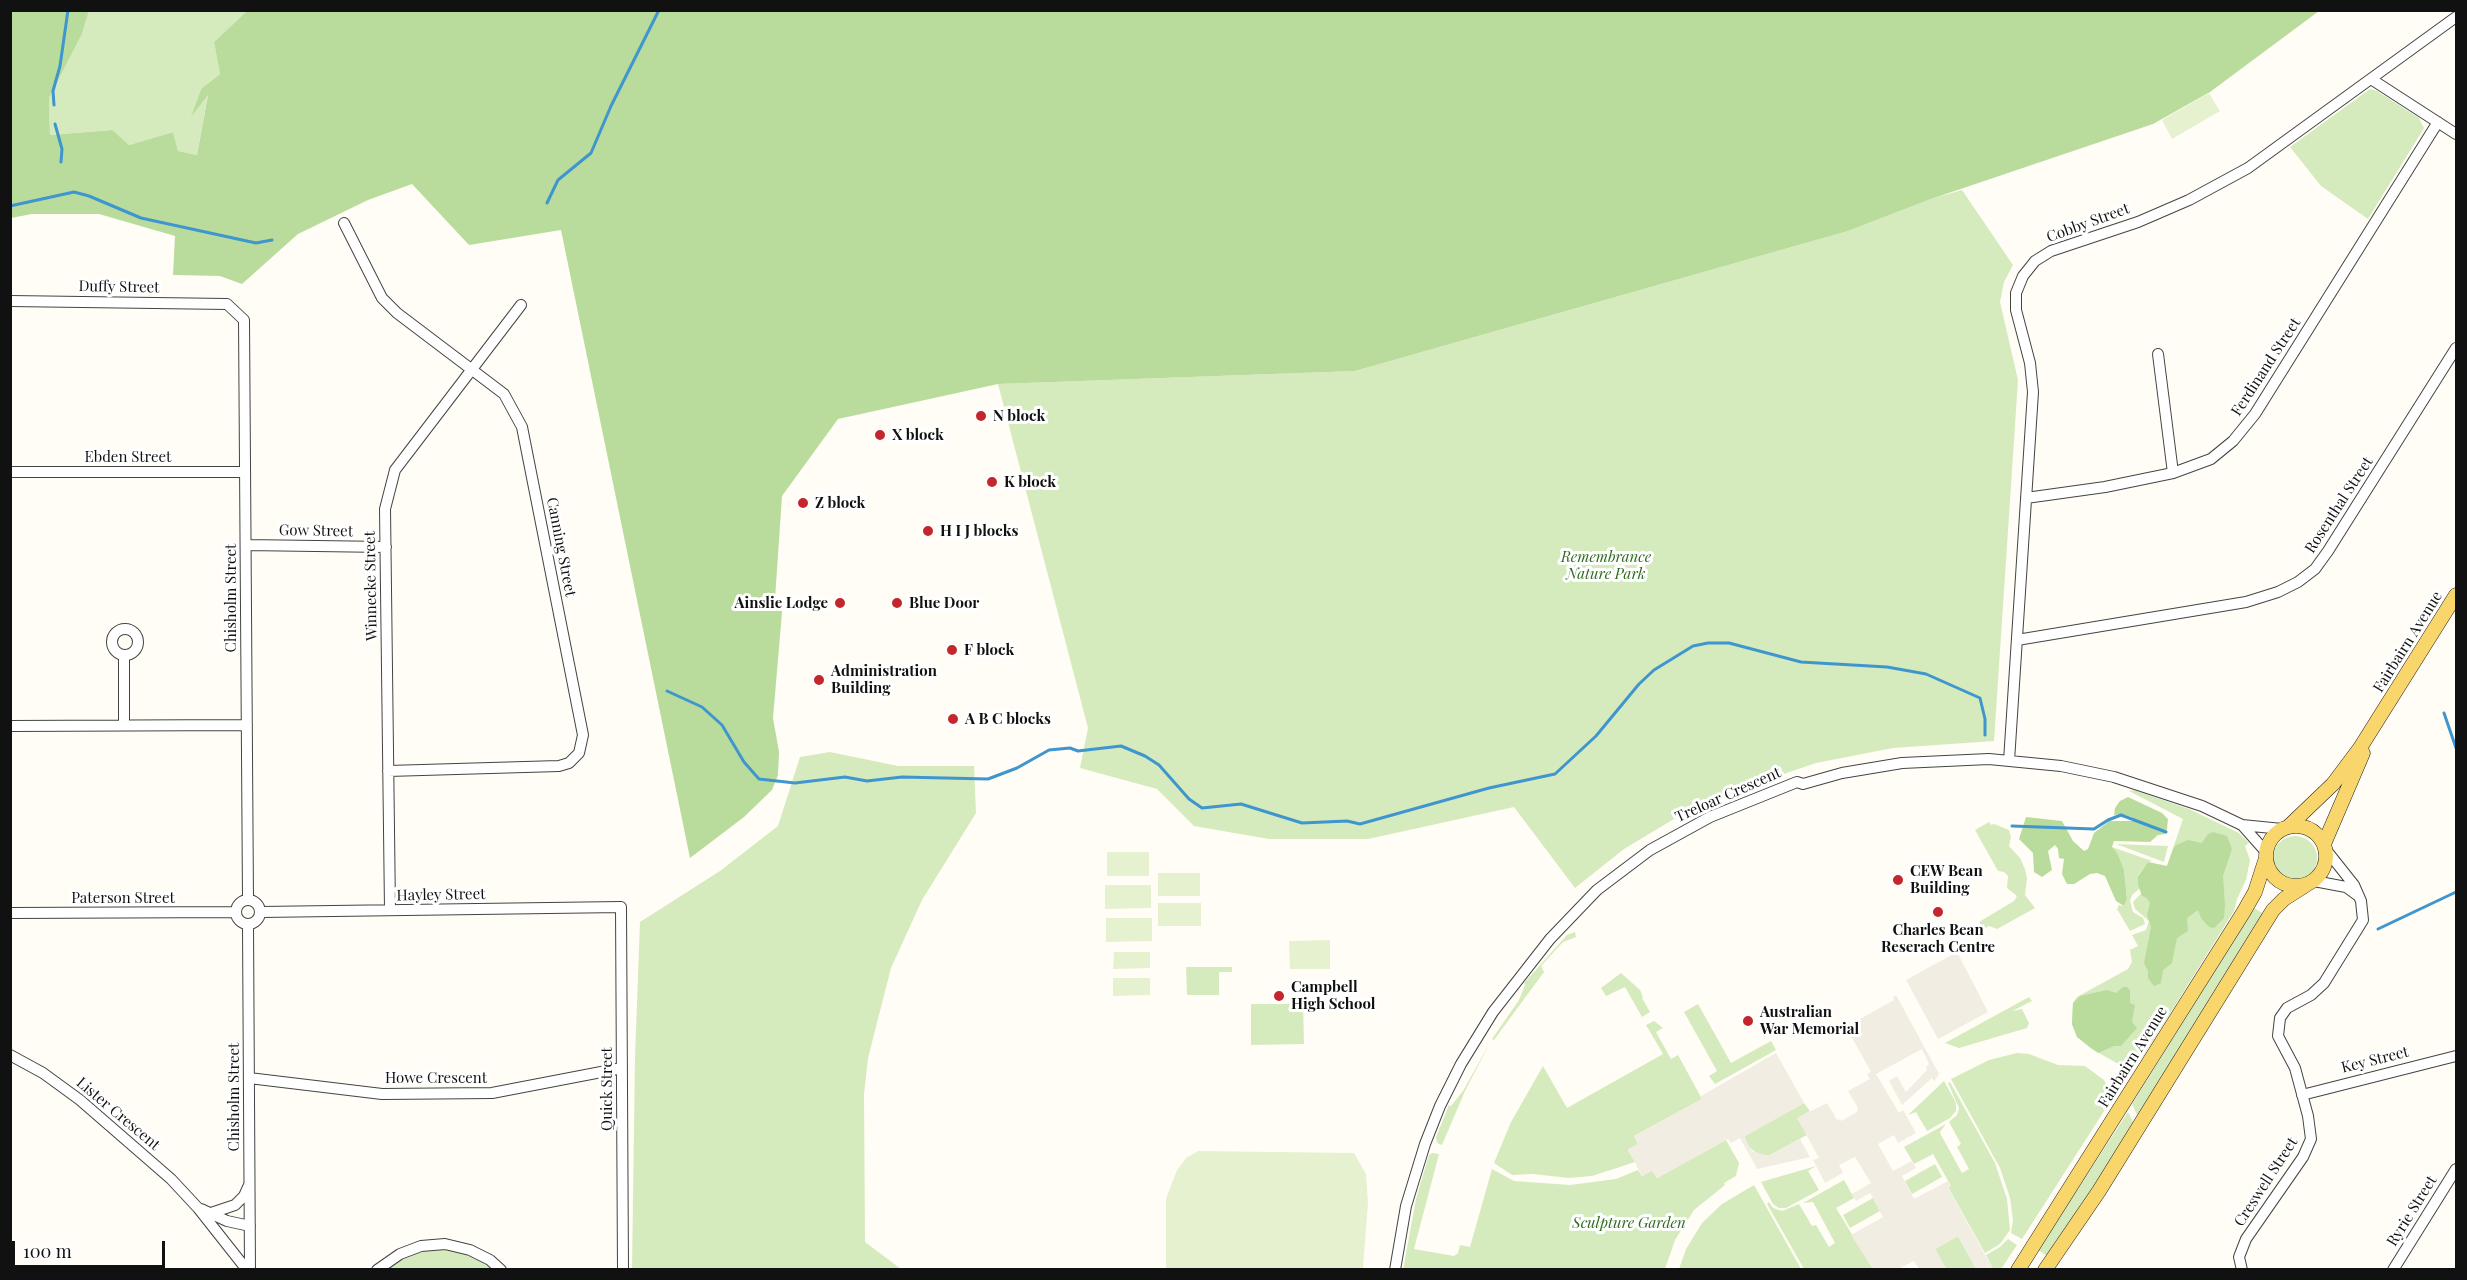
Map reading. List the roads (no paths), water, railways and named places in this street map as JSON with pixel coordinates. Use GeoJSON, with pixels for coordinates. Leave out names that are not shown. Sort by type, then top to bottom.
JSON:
{"type":"FeatureCollection","features":[{"type":"Feature","properties":{"kind":"main road","name":"Fairbairn Avenue"},"geometry":{"type":"LineString","coordinates":[[2285,828],[2333,784],[2360,748],[2457,595]]}},
{"type":"Feature","properties":{"kind":"main road","name":"Fairbairn Avenue"},"geometry":{"type":"LineString","coordinates":[[2325,848],[2369,740],[2388,706]]}},
{"type":"Feature","properties":{"kind":"main road"},"geometry":{"type":"LineString","coordinates":[[2045,1269],[2099,1191],[2273,910],[2284,899],[2310,883],[2324,868],[2325,848],[2311,829],[2302,826],[2285,828],[2271,840],[2266,855],[2271,872],[2281,882],[2292,886],[2310,883]]}},
{"type":"Feature","properties":{"kind":"main road","name":"Fairbairn Avenue"},"geometry":{"type":"LineString","coordinates":[[2018,1269],[2243,914],[2255,892],[2266,855]]}},
{"type":"Feature","properties":{"kind":"street","name":"Cobby Street"},"geometry":{"type":"LineString","coordinates":[[2009,760],[2033,392],[2030,363],[2016,310],[2016,293],[2023,276],[2035,261],[2051,251],[2138,222],[2189,201],[2248,168],[2457,17]]}},
{"type":"Feature","properties":{"kind":"street"},"geometry":{"type":"LineString","coordinates":[[2371,79],[2457,134]]}},
{"type":"Feature","properties":{"kind":"street","name":"Ferdinand Street"},"geometry":{"type":"LineString","coordinates":[[2026,498],[2105,487],[2174,473],[2211,459],[2233,441],[2255,414],[2438,122]]}},
{"type":"Feature","properties":{"kind":"street","name":"Canning Street"},"geometry":{"type":"LineString","coordinates":[[344,223],[382,298],[398,313],[504,394],[522,427],[583,744],[579,753],[568,763],[560,766],[388,771]]}},
{"type":"Feature","properties":{"kind":"street","name":"Duffy Street"},"geometry":{"type":"LineString","coordinates":[[10,301],[227,304]]}},
{"type":"Feature","properties":{"kind":"street","name":"Chisholm Street"},"geometry":{"type":"LineString","coordinates":[[227,304],[244,320],[248,899]]}},
{"type":"Feature","properties":{"kind":"street","name":"Winnecke Street"},"geometry":{"type":"LineString","coordinates":[[390,910],[385,509],[395,470],[521,305]]}},
{"type":"Feature","properties":{"kind":"street","name":"Rosenthal Street"},"geometry":{"type":"LineString","coordinates":[[2017,640],[2246,602],[2278,592],[2298,582],[2315,569],[2328,551],[2457,348]]}},
{"type":"Feature","properties":{"kind":"street"},"geometry":{"type":"LineString","coordinates":[[2158,354],[2174,473]]}},
{"type":"Feature","properties":{"kind":"street","name":"Ebden Street"},"geometry":{"type":"LineString","coordinates":[[10,472],[245,472]]}},
{"type":"Feature","properties":{"kind":"street","name":"Gow Street"},"geometry":{"type":"LineString","coordinates":[[246,544],[386,547]]}},
{"type":"Feature","properties":{"kind":"street"},"geometry":{"type":"LineString","coordinates":[[124,655],[124,725]]}},
{"type":"Feature","properties":{"kind":"street"},"geometry":{"type":"LineString","coordinates":[[10,726],[247,725]]}},
{"type":"Feature","properties":{"kind":"street","name":"Treloar Crescent"},"geometry":{"type":"LineString","coordinates":[[1395,1269],[1399,1237],[1413,1178],[1440,1106],[1461,1064],[1493,1012],[1521,974],[1597,890],[1650,850],[1678,834],[1749,800],[1797,782],[1803,784],[1842,773],[1902,763],[1951,760],[2009,760],[2061,766],[2132,781],[2202,806],[2242,825],[2285,828]]}},
{"type":"Feature","properties":{"kind":"street","name":"Treloar Crescent"},"geometry":{"type":"LineString","coordinates":[[2242,825],[2266,855]]}},
{"type":"Feature","properties":{"kind":"street"},"geometry":{"type":"LineString","coordinates":[[2325,848],[2352,882],[2360,898]]}},
{"type":"Feature","properties":{"kind":"street"},"geometry":{"type":"LineString","coordinates":[[2310,883],[2346,887],[2360,898]]}},
{"type":"Feature","properties":{"kind":"street","name":"Creswell Street"},"geometry":{"type":"LineString","coordinates":[[2242,1269],[2239,1257],[2246,1239],[2310,1144],[2312,1135],[2293,1063],[2280,1041],[2279,1024],[2287,1008],[2319,989],[2329,976],[2361,925],[2364,910],[2360,898]]}},
{"type":"Feature","properties":{"kind":"street"},"geometry":{"type":"LineString","coordinates":[[248,899],[255,902],[261,912],[258,919],[248,925],[238,920],[235,912],[240,902],[248,899]]}},
{"type":"Feature","properties":{"kind":"street","name":"Hayley Street"},"geometry":{"type":"LineString","coordinates":[[261,912],[621,908]]}},
{"type":"Feature","properties":{"kind":"street","name":"Quick Street"},"geometry":{"type":"LineString","coordinates":[[621,908],[623,1269]]}},
{"type":"Feature","properties":{"kind":"street","name":"Paterson Street"},"geometry":{"type":"LineString","coordinates":[[10,914],[235,912]]}},
{"type":"Feature","properties":{"kind":"street","name":"Chisholm Street"},"geometry":{"type":"LineString","coordinates":[[248,925],[249,1269]]}},
{"type":"Feature","properties":{"kind":"street","name":"Key Street"},"geometry":{"type":"LineString","coordinates":[[2302,1095],[2457,1056]]}},
{"type":"Feature","properties":{"kind":"street","name":"Lister Crescent"},"geometry":{"type":"LineString","coordinates":[[13,1061],[43,1073],[89,1108],[163,1172],[203,1211],[249,1269]]}},
{"type":"Feature","properties":{"kind":"street","name":"Howe Crescent"},"geometry":{"type":"LineString","coordinates":[[249,1078],[382,1094],[492,1094],[622,1068]]}},
{"type":"Feature","properties":{"kind":"street","name":"Ryrie Street"},"geometry":{"type":"LineString","coordinates":[[2393,1269],[2457,1169]]}},
{"type":"Feature","properties":{"kind":"street"},"geometry":{"type":"LineString","coordinates":[[203,1211],[235,1205],[244,1196],[249,1184]]}},
{"type":"Feature","properties":{"kind":"street","name":"Lister Crescent"},"geometry":{"type":"LineString","coordinates":[[203,1211],[227,1221],[250,1226]]}},
{"type":"Feature","properties":{"kind":"street"},"geometry":{"type":"LineString","coordinates":[[377,1269],[399,1254],[420,1246],[445,1244],[470,1250],[490,1260],[501,1269]]}},
{"type":"Feature","properties":{"kind":"waterway"},"geometry":{"type":"LineString","coordinates":[[54,105],[53,91],[60,66],[68,10]]}},
{"type":"Feature","properties":{"kind":"waterway"},"geometry":{"type":"LineString","coordinates":[[547,203],[558,180],[591,153],[611,106],[659,10]]}},
{"type":"Feature","properties":{"kind":"waterway"},"geometry":{"type":"LineString","coordinates":[[55,124],[62,149],[61,162]]}},
{"type":"Feature","properties":{"kind":"waterway"},"geometry":{"type":"LineString","coordinates":[[10,206],[74,192],[141,218],[256,243],[272,240]]}},
{"type":"Feature","properties":{"kind":"waterway"},"geometry":{"type":"LineString","coordinates":[[667,691],[702,707],[722,725],[744,762],[759,779],[795,783],[845,777],[867,781],[902,777],[988,779],[1017,768],[1049,750],[1070,748],[1078,751],[1121,746],[1159,765],[1189,799],[1202,808],[1241,804],[1302,823],[1347,821],[1360,824],[1489,788],[1555,774],[1596,736],[1639,684],[1654,670],[1693,646],[1708,643],[1729,643],[1801,662],[1887,667],[1926,674],[1980,698],[1985,719],[1985,735]]}},
{"type":"Feature","properties":{"kind":"waterway"},"geometry":{"type":"LineString","coordinates":[[2444,713],[2456,748]]}},
{"type":"Feature","properties":{"kind":"waterway"},"geometry":{"type":"LineString","coordinates":[[2012,826],[2094,829],[2121,815],[2166,832]]}},
{"type":"Feature","properties":{"kind":"waterway"},"geometry":{"type":"LineString","coordinates":[[2378,929],[2456,892]]}},
{"type":"Feature","properties":{"kind":"place","name":"N block"},"geometry":{"type":"Point","coordinates":[981,416]}},
{"type":"Feature","properties":{"kind":"place","name":"X block"},"geometry":{"type":"Point","coordinates":[880,435]}},
{"type":"Feature","properties":{"kind":"place","name":"K block"},"geometry":{"type":"Point","coordinates":[992,482]}},
{"type":"Feature","properties":{"kind":"place","name":"Z block"},"geometry":{"type":"Point","coordinates":[803,503]}},
{"type":"Feature","properties":{"kind":"place","name":"H I J blocks"},"geometry":{"type":"Point","coordinates":[928,531]}},
{"type":"Feature","properties":{"kind":"place","name":"Ainslie Lodge"},"geometry":{"type":"Point","coordinates":[840,603]}},
{"type":"Feature","properties":{"kind":"place","name":"Blue Door"},"geometry":{"type":"Point","coordinates":[897,603]}},
{"type":"Feature","properties":{"kind":"place","name":"F block"},"geometry":{"type":"Point","coordinates":[952,650]}},
{"type":"Feature","properties":{"kind":"place","name":"Administration Building"},"geometry":{"type":"Point","coordinates":[819,680]}},
{"type":"Feature","properties":{"kind":"place","name":"A B C blocks"},"geometry":{"type":"Point","coordinates":[953,719]}},
{"type":"Feature","properties":{"kind":"place","name":"CEW Bean Building"},"geometry":{"type":"Point","coordinates":[1898,880]}},
{"type":"Feature","properties":{"kind":"place","name":"Charles Bean Reserach Centre"},"geometry":{"type":"Point","coordinates":[1938,912]}},
{"type":"Feature","properties":{"kind":"place","name":"Campbell High School"},"geometry":{"type":"Point","coordinates":[1279,996]}},
{"type":"Feature","properties":{"kind":"place","name":"Australian War Memorial"},"geometry":{"type":"Point","coordinates":[1748,1021]}},
{"type":"Feature","properties":{"kind":"park label","name":"Remembrance Nature Park"},"geometry":{"type":"Point","coordinates":[1606,566]}},
{"type":"Feature","properties":{"kind":"park label","name":"Sculpture Garden"},"geometry":{"type":"Point","coordinates":[1629,1223]}}]}
